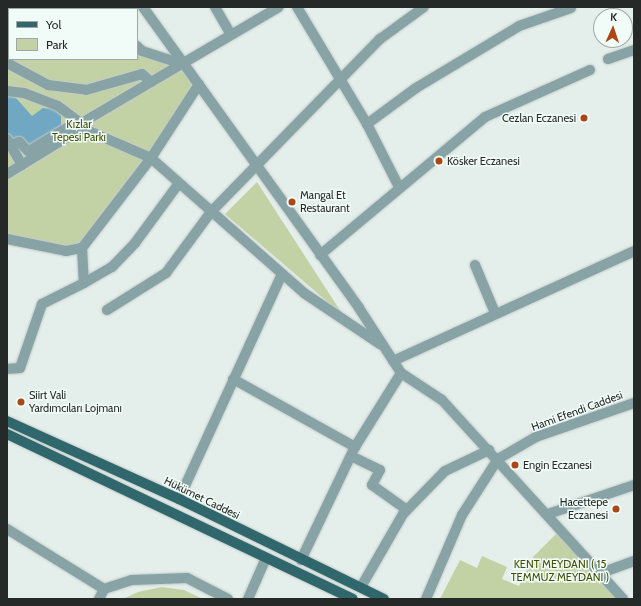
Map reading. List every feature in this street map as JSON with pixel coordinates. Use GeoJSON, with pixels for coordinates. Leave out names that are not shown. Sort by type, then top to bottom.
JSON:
{"type":"FeatureCollection","features":[{"type":"Feature","properties":{"kind":"main road","name":"Hükümet Caddesi"},"geometry":{"type":"LineString","coordinates":[[7,422],[179,499],[301,560],[384,599]]}},
{"type":"Feature","properties":{"kind":"main road"},"geometry":{"type":"LineString","coordinates":[[7,434],[353,599]]}},
{"type":"Feature","properties":{"kind":"street"},"geometry":{"type":"LineString","coordinates":[[143,7],[180,63],[199,84],[256,167],[320,255],[401,373],[442,400],[601,572],[623,599]]}},
{"type":"Feature","properties":{"kind":"street"},"geometry":{"type":"LineString","coordinates":[[215,7],[231,35]]}},
{"type":"Feature","properties":{"kind":"street"},"geometry":{"type":"LineString","coordinates":[[9,169],[22,165],[31,154],[180,63],[279,7]]}},
{"type":"Feature","properties":{"kind":"street"},"geometry":{"type":"LineString","coordinates":[[297,7],[367,124],[399,187]]}},
{"type":"Feature","properties":{"kind":"street"},"geometry":{"type":"LineString","coordinates":[[107,310],[166,274],[211,212],[341,82],[380,39],[424,7]]}},
{"type":"Feature","properties":{"kind":"street"},"geometry":{"type":"LineString","coordinates":[[367,124],[416,88],[519,26],[571,8]]}},
{"type":"Feature","properties":{"kind":"street"},"geometry":{"type":"LineString","coordinates":[[138,47],[142,51],[180,63]]}},
{"type":"Feature","properties":{"kind":"street"},"geometry":{"type":"LineString","coordinates":[[608,59],[634,50]]}},
{"type":"Feature","properties":{"kind":"street"},"geometry":{"type":"LineString","coordinates":[[7,63],[48,85],[86,90],[142,74],[151,82]]}},
{"type":"Feature","properties":{"kind":"street"},"geometry":{"type":"LineString","coordinates":[[320,255],[399,187],[485,117],[590,70]]}},
{"type":"Feature","properties":{"kind":"street"},"geometry":{"type":"LineString","coordinates":[[84,283],[82,248],[150,158],[199,84]]}},
{"type":"Feature","properties":{"kind":"street"},"geometry":{"type":"LineString","coordinates":[[7,91],[42,99],[80,124],[150,158],[282,274],[383,346]]}},
{"type":"Feature","properties":{"kind":"street"},"geometry":{"type":"LineString","coordinates":[[22,165],[8,143],[19,142],[31,154]]}},
{"type":"Feature","properties":{"kind":"street"},"geometry":{"type":"LineString","coordinates":[[7,369],[20,368],[42,304],[112,267],[135,243],[178,183]]}},
{"type":"Feature","properties":{"kind":"street"},"geometry":{"type":"LineString","coordinates":[[7,239],[66,251],[82,248]]}},
{"type":"Feature","properties":{"kind":"street"},"geometry":{"type":"LineString","coordinates":[[393,362],[495,313],[634,251]]}},
{"type":"Feature","properties":{"kind":"street"},"geometry":{"type":"LineString","coordinates":[[475,265],[495,313]]}},
{"type":"Feature","properties":{"kind":"street"},"geometry":{"type":"LineString","coordinates":[[179,499],[282,274]]}},
{"type":"Feature","properties":{"kind":"street"},"geometry":{"type":"LineString","coordinates":[[301,560],[353,452],[401,373]]}},
{"type":"Feature","properties":{"kind":"street"},"geometry":{"type":"LineString","coordinates":[[233,379],[380,470],[372,485],[407,510]]}},
{"type":"Feature","properties":{"kind":"street","name":"Hami Efendi Caddesi"},"geometry":{"type":"LineString","coordinates":[[426,599],[462,515],[498,459],[536,437],[634,403]]}},
{"type":"Feature","properties":{"kind":"street"},"geometry":{"type":"LineString","coordinates":[[361,587],[407,510],[445,471],[489,450]]}},
{"type":"Feature","properties":{"kind":"street"},"geometry":{"type":"LineString","coordinates":[[548,514],[634,485]]}},
{"type":"Feature","properties":{"kind":"street"},"geometry":{"type":"LineString","coordinates":[[7,529],[104,589]]}},
{"type":"Feature","properties":{"kind":"street"},"geometry":{"type":"LineString","coordinates":[[248,599],[266,558]]}},
{"type":"Feature","properties":{"kind":"street"},"geometry":{"type":"LineString","coordinates":[[601,572],[634,561]]}},
{"type":"Feature","properties":{"kind":"street"},"geometry":{"type":"LineString","coordinates":[[99,599],[104,589],[132,580],[187,578],[228,599]]}},
{"type":"Feature","properties":{"kind":"green space","name":"Kızlar Tepesi Parkı"},"geometry":{"type":"Polygon","coordinates":[[[7,7],[54,8],[8,8],[8,60],[138,60],[138,46],[180,63],[199,84],[82,248],[7,239],[7,7]]]}},
{"type":"Feature","properties":{"kind":"green space"},"geometry":{"type":"Polygon","coordinates":[[[257,182],[343,315],[225,214],[257,182]]]}},
{"type":"Feature","properties":{"kind":"green space","name":"KENT MEYDANI ( 15 TEMMUZ MEYDANI )"},"geometry":{"type":"Polygon","coordinates":[[[560,530],[620,599],[440,599],[460,560],[477,568],[482,556],[507,567],[502,579],[519,586],[533,557],[560,530]]]}},
{"type":"Feature","properties":{"kind":"green space"},"geometry":{"type":"Polygon","coordinates":[[[162,587],[184,590],[203,599],[123,599],[138,592],[162,587]]]}},
{"type":"Feature","properties":{"kind":"water"},"geometry":{"type":"Polygon","coordinates":[[[7,95],[16,98],[32,116],[43,108],[55,109],[61,116],[61,126],[28,148],[16,139],[7,140],[7,95]]]}},
{"type":"Feature","properties":{"kind":"place","name":"Cezlan Eczanesi"},"geometry":{"type":"Point","coordinates":[584,118]}},
{"type":"Feature","properties":{"kind":"place","name":"Kösker Eczanesi"},"geometry":{"type":"Point","coordinates":[439,161]}},
{"type":"Feature","properties":{"kind":"place","name":"Mangal Et Restaurant"},"geometry":{"type":"Point","coordinates":[292,202]}},
{"type":"Feature","properties":{"kind":"place","name":"Siirt Vali Yardımcıları Lojmanı"},"geometry":{"type":"Point","coordinates":[21,402]}},
{"type":"Feature","properties":{"kind":"place","name":"Engin Eczanesi"},"geometry":{"type":"Point","coordinates":[515,465]}},
{"type":"Feature","properties":{"kind":"place","name":"Hacettepe Eczanesi"},"geometry":{"type":"Point","coordinates":[616,509]}}]}
